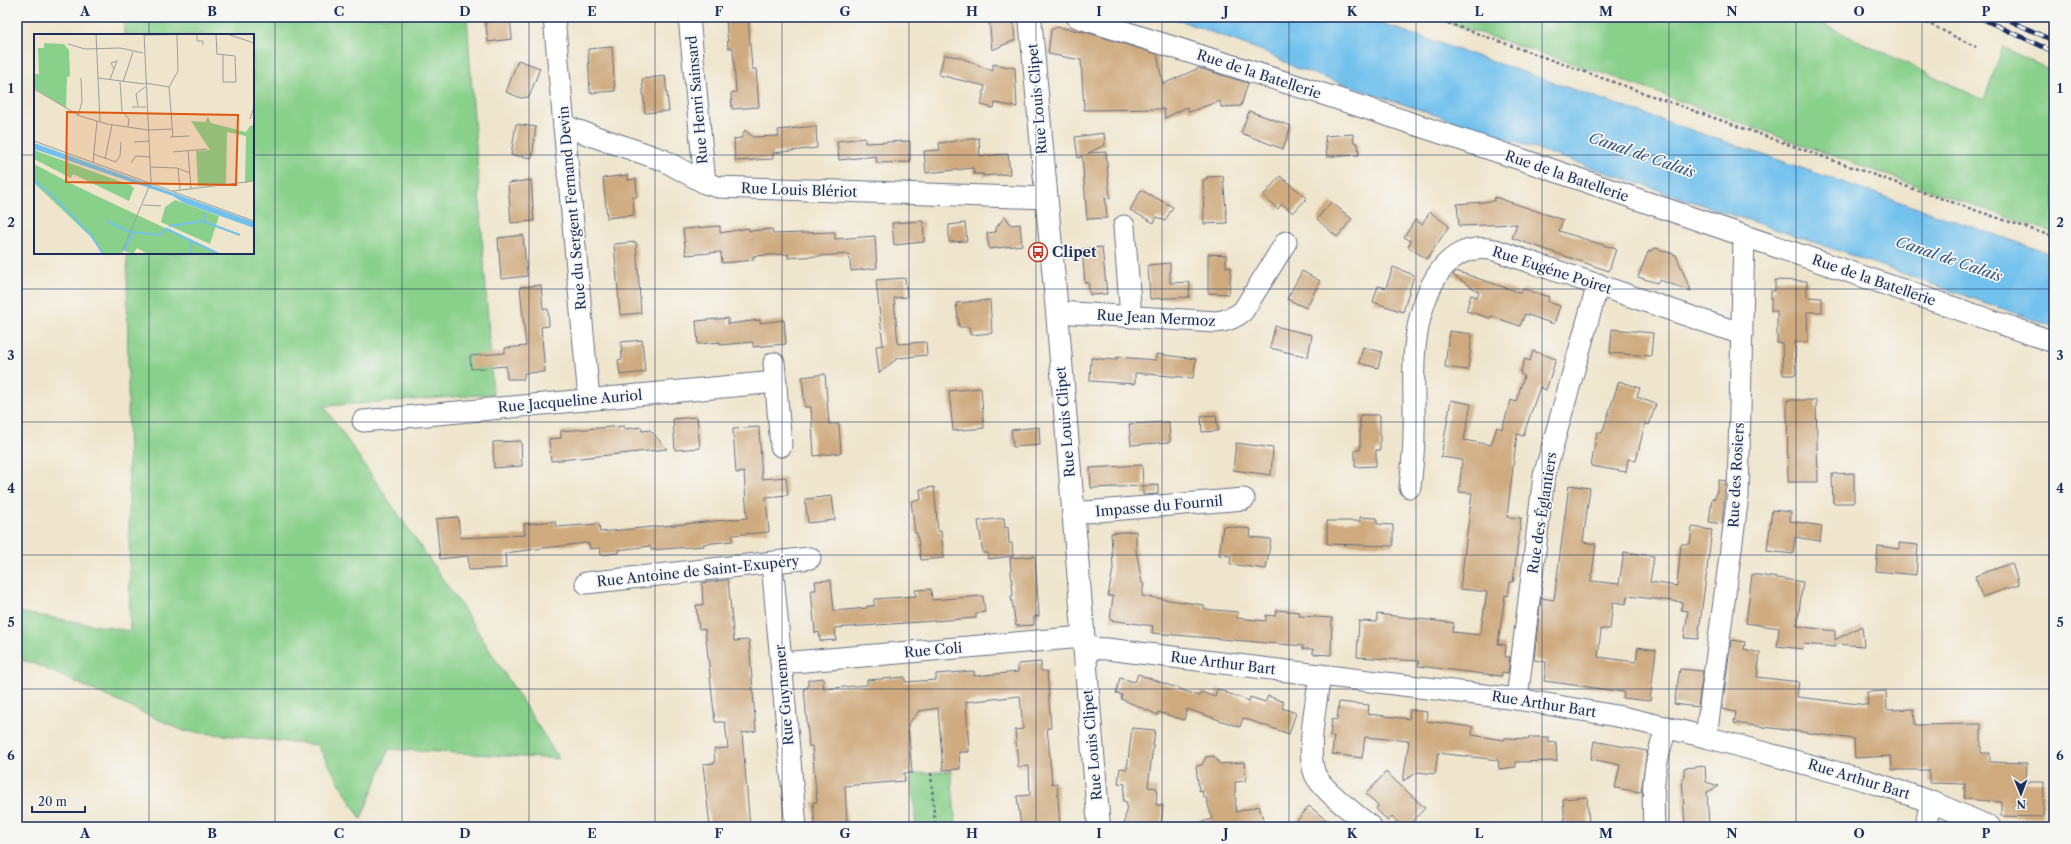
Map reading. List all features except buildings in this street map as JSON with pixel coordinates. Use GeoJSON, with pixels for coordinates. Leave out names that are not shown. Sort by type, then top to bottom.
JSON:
{"type":"FeatureCollection","features":[{"type":"Feature","properties":{"kind":"street","name":"Rue du Sergent Fernand Devin"},"geometry":{"type":"LineString","coordinates":[[554,17],[589,399]]}},
{"type":"Feature","properties":{"kind":"street","name":"Rue Henri Sainsard"},"geometry":{"type":"LineString","coordinates":[[689,17],[705,183]]}},
{"type":"Feature","properties":{"kind":"street","name":"Rue Louis Clipet"},"geometry":{"type":"LineString","coordinates":[[1030,17],[1057,312],[1099,827]]}},
{"type":"Feature","properties":{"kind":"street","name":"Rue de la Batellerie"},"geometry":{"type":"LineString","coordinates":[[1077,17],[1326,95],[2054,342]]}},
{"type":"Feature","properties":{"kind":"street","name":"Rue Louis Blériot"},"geometry":{"type":"LineString","coordinates":[[564,126],[663,160],[705,183],[729,187],[1046,198]]}},
{"type":"Feature","properties":{"kind":"street"},"geometry":{"type":"LineString","coordinates":[[1124,226],[1132,317]]}},
{"type":"Feature","properties":{"kind":"street","name":"Rue des Rosiers"},"geometry":{"type":"LineString","coordinates":[[1706,737],[1738,496],[1744,236]]}},
{"type":"Feature","properties":{"kind":"street","name":"Rue Jean Mermoz"},"geometry":{"type":"LineString","coordinates":[[1057,312],[1216,322],[1231,319],[1243,311],[1286,242]]}},
{"type":"Feature","properties":{"kind":"street","name":"Rue Eugéne Poiret"},"geometry":{"type":"LineString","coordinates":[[1410,488],[1414,434],[1415,349],[1417,332],[1424,303],[1438,274],[1454,256],[1466,251],[1486,248],[1598,284],[1742,334]]}},
{"type":"Feature","properties":{"kind":"street","name":"Rue des Églantiers"},"geometry":{"type":"LineString","coordinates":[[1517,699],[1544,476],[1598,284]]}},
{"type":"Feature","properties":{"kind":"street","name":"Rue Jacqueline Auriol"},"geometry":{"type":"LineString","coordinates":[[363,421],[589,399],[775,372],[781,446]]}},
{"type":"Feature","properties":{"kind":"street","name":"Impasse du Fournil"},"geometry":{"type":"LineString","coordinates":[[1073,513],[1244,499]]}},
{"type":"Feature","properties":{"kind":"street","name":"Rue Antoine de Saint-Exupéry"},"geometry":{"type":"LineString","coordinates":[[586,583],[810,558]]}},
{"type":"Feature","properties":{"kind":"street","name":"Rue Guynemer"},"geometry":{"type":"LineString","coordinates":[[772,563],[796,827]]}},
{"type":"Feature","properties":{"kind":"street","name":"Rue Arthur Bart"},"geometry":{"type":"LineString","coordinates":[[1084,642],[1107,648],[1517,699],[1667,727],[1850,776],[1932,802],[1990,827]]}},
{"type":"Feature","properties":{"kind":"street","name":"Rue Coli"},"geometry":{"type":"LineString","coordinates":[[782,663],[1084,642]]}},
{"type":"Feature","properties":{"kind":"street"},"geometry":{"type":"LineString","coordinates":[[1320,675],[1310,753],[1313,771],[1322,785],[1371,827]]}},
{"type":"Feature","properties":{"kind":"street"},"geometry":{"type":"LineString","coordinates":[[1654,827],[1652,797],[1654,767],[1667,727]]}},
{"type":"Feature","properties":{"kind":"street"},"geometry":{"type":"LineString","coordinates":[[1924,827],[1932,802]]}},
{"type":"Feature","properties":{"kind":"path"},"geometry":{"type":"LineString","coordinates":[[1431,17],[1919,191],[2054,237]]}},
{"type":"Feature","properties":{"kind":"path"},"geometry":{"type":"LineString","coordinates":[[1915,17],[1976,47]]}},
{"type":"Feature","properties":{"kind":"path"},"geometry":{"type":"LineString","coordinates":[[930,773],[936,827]]}},
{"type":"Feature","properties":{"kind":"green space"},"geometry":{"type":"Polygon","coordinates":[[[124,17],[467,17],[493,394],[324,406],[464,610],[559,759],[389,749],[361,819],[317,745],[184,731],[33,663],[17,659],[17,612],[130,631],[127,254],[254,254],[254,34],[124,34],[124,17]]]}},
{"type":"Feature","properties":{"kind":"green space"},"geometry":{"type":"Polygon","coordinates":[[[1431,17],[1808,17],[1984,100],[2003,47],[2054,72],[2054,233],[1923,188],[1605,74],[1431,17]]]}},
{"type":"Feature","properties":{"kind":"green space"},"geometry":{"type":"Polygon","coordinates":[[[951,771],[956,827],[916,827],[912,774],[951,771]]]}},
{"type":"Feature","properties":{"kind":"water","name":"Canal de Calais"},"geometry":{"type":"Polygon","coordinates":[[[1170,17],[1363,17],[2054,255],[2054,327],[1819,244],[1296,68],[1268,53],[1170,17]]]}},
{"type":"Feature","properties":{"kind":"railway"},"geometry":{"type":"LineString","coordinates":[[1978,17],[2054,52]]}},
{"type":"Feature","properties":{"kind":"railway"},"geometry":{"type":"LineString","coordinates":[[2002,17],[2054,41]]}},
{"type":"Feature","properties":{"kind":"place","name":"Clipet"},"geometry":{"type":"Point","coordinates":[1038,252]}}]}
